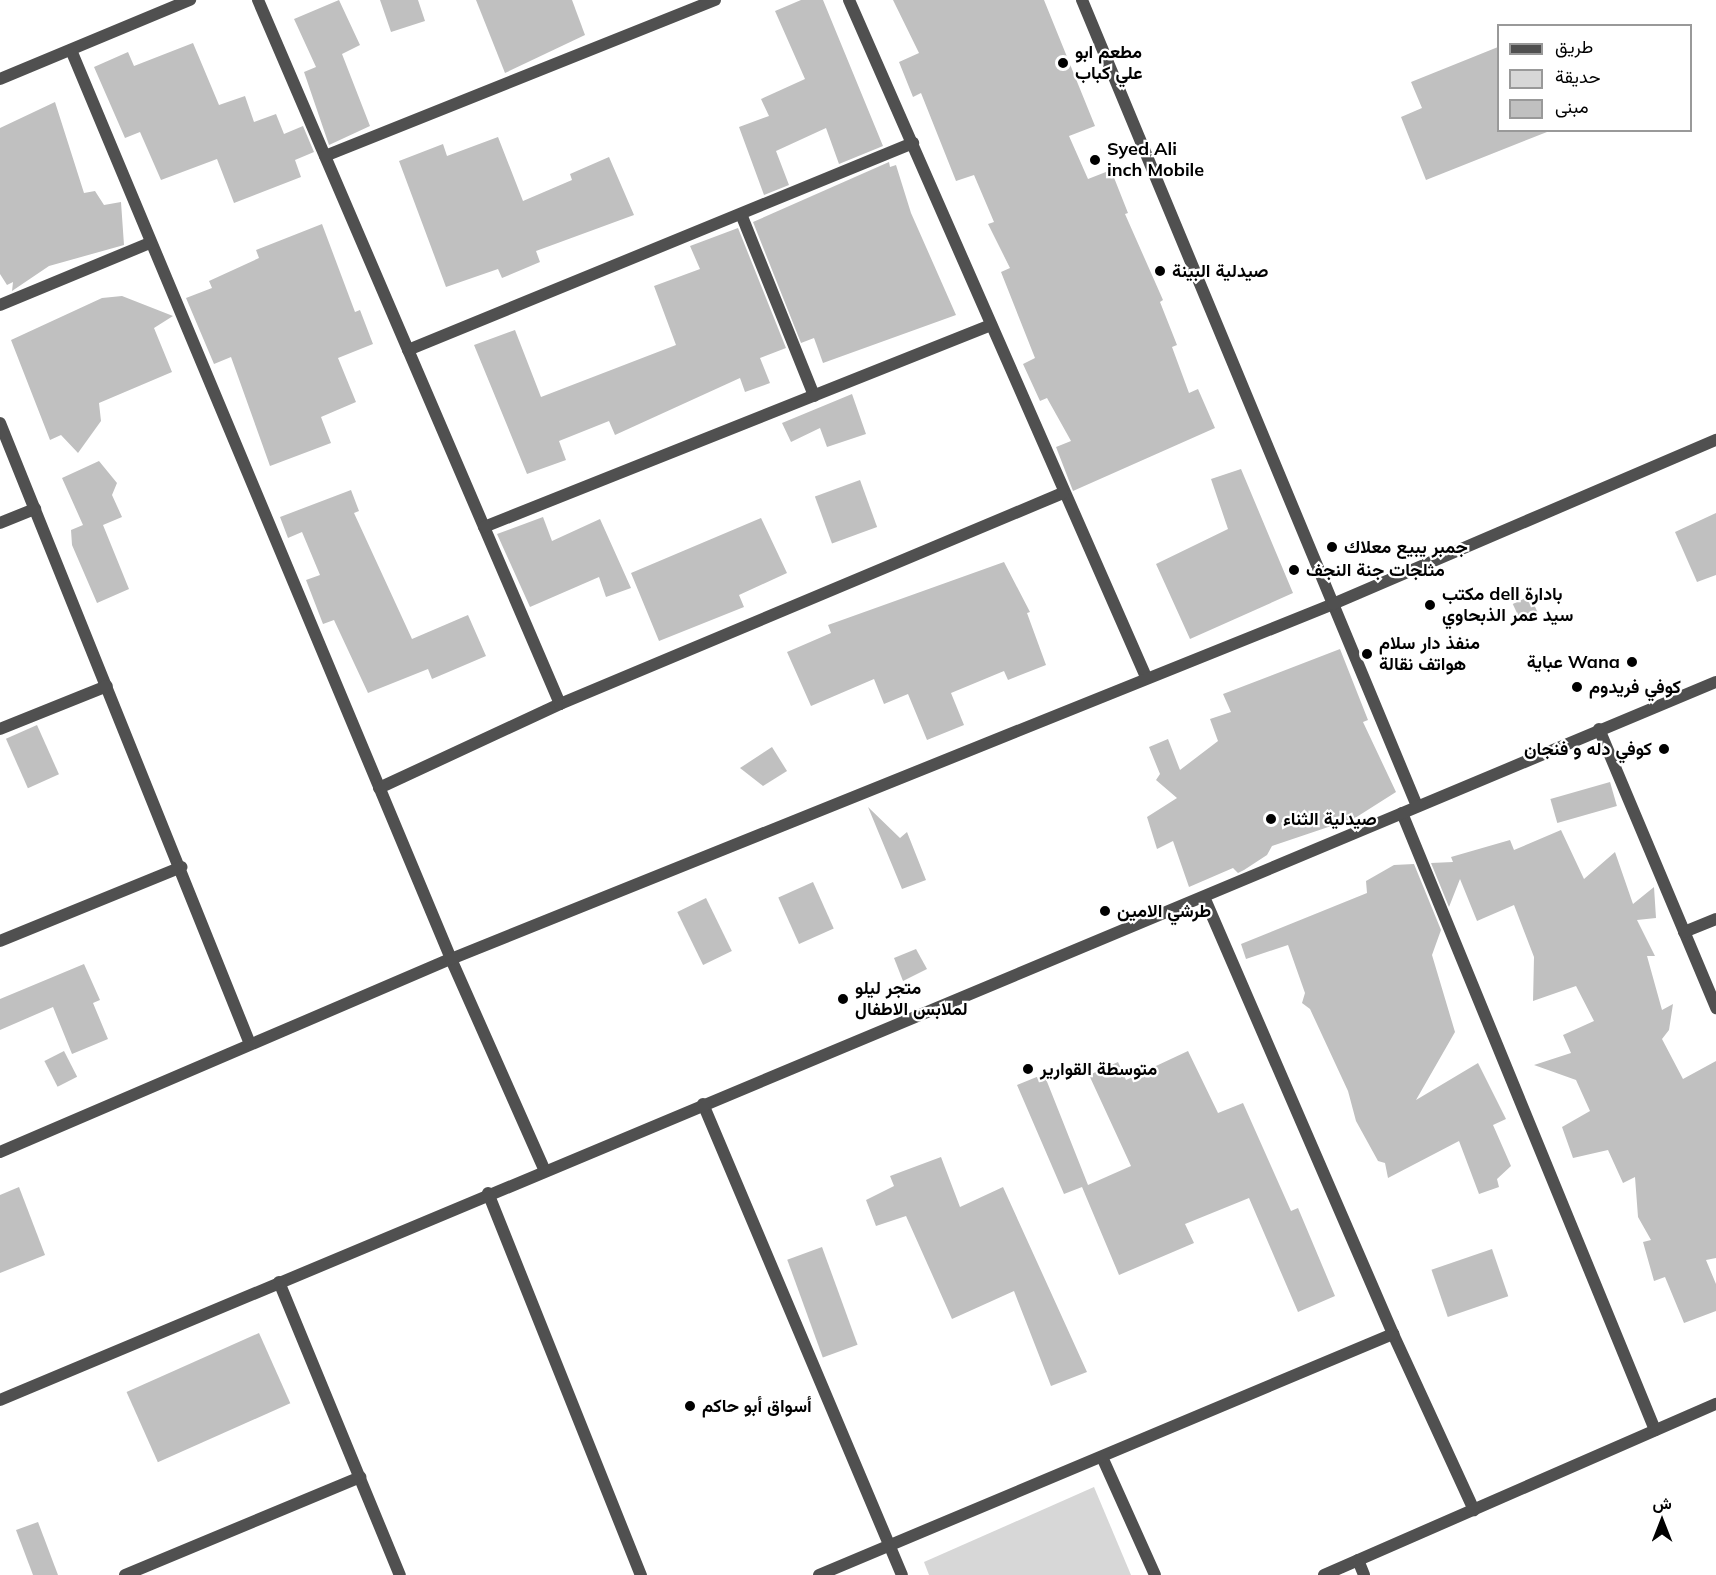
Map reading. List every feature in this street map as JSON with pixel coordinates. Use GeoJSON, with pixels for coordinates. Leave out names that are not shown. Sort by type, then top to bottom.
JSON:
{"type":"FeatureCollection","features":[{"type":"Feature","properties":{"kind":"street"},"geometry":{"type":"LineString","coordinates":[[258,0],[560,704]]}},
{"type":"Feature","properties":{"kind":"street"},"geometry":{"type":"LineString","coordinates":[[325,156],[715,0]]}},
{"type":"Feature","properties":{"kind":"street"},"geometry":{"type":"LineString","coordinates":[[849,0],[1063,493],[1146,677]]}},
{"type":"Feature","properties":{"kind":"street"},"geometry":{"type":"LineString","coordinates":[[1082,0],[1417,806]]}},
{"type":"Feature","properties":{"kind":"street"},"geometry":{"type":"LineString","coordinates":[[0,79],[185,1]]}},
{"type":"Feature","properties":{"kind":"street"},"geometry":{"type":"LineString","coordinates":[[71,50],[451,959],[544,1169]]}},
{"type":"Feature","properties":{"kind":"street"},"geometry":{"type":"LineString","coordinates":[[408,350],[913,143]]}},
{"type":"Feature","properties":{"kind":"street"},"geometry":{"type":"LineString","coordinates":[[741,214],[814,396]]}},
{"type":"Feature","properties":{"kind":"street"},"geometry":{"type":"LineString","coordinates":[[0,305],[150,243]]}},
{"type":"Feature","properties":{"kind":"street"},"geometry":{"type":"LineString","coordinates":[[484,527],[992,325]]}},
{"type":"Feature","properties":{"kind":"street"},"geometry":{"type":"LineString","coordinates":[[0,423],[181,867],[250,1044]]}},
{"type":"Feature","properties":{"kind":"street"},"geometry":{"type":"LineString","coordinates":[[0,1152],[451,959],[1146,677],[1333,604],[1716,440]]}},
{"type":"Feature","properties":{"kind":"street"},"geometry":{"type":"LineString","coordinates":[[379,788],[560,704],[1063,493]]}},
{"type":"Feature","properties":{"kind":"street"},"geometry":{"type":"LineString","coordinates":[[0,523],[35,509]]}},
{"type":"Feature","properties":{"kind":"street"},"geometry":{"type":"LineString","coordinates":[[0,1400],[544,1169],[1204,897],[1599,729],[1716,682]]}},
{"type":"Feature","properties":{"kind":"street"},"geometry":{"type":"LineString","coordinates":[[0,729],[107,686]]}},
{"type":"Feature","properties":{"kind":"street"},"geometry":{"type":"LineString","coordinates":[[1599,729],[1716,1008]]}},
{"type":"Feature","properties":{"kind":"street"},"geometry":{"type":"LineString","coordinates":[[1402,813],[1655,1430]]}},
{"type":"Feature","properties":{"kind":"street"},"geometry":{"type":"LineString","coordinates":[[0,941],[181,867]]}},
{"type":"Feature","properties":{"kind":"street"},"geometry":{"type":"LineString","coordinates":[[1204,897],[1393,1334],[1474,1510]]}},
{"type":"Feature","properties":{"kind":"street"},"geometry":{"type":"LineString","coordinates":[[1684,932],[1716,919]]}},
{"type":"Feature","properties":{"kind":"street"},"geometry":{"type":"LineString","coordinates":[[703,1104],[902,1575]]}},
{"type":"Feature","properties":{"kind":"street"},"geometry":{"type":"LineString","coordinates":[[488,1193],[641,1575]]}},
{"type":"Feature","properties":{"kind":"street"},"geometry":{"type":"LineString","coordinates":[[279,1282],[400,1575]]}},
{"type":"Feature","properties":{"kind":"street"},"geometry":{"type":"LineString","coordinates":[[819,1575],[1393,1334]]}},
{"type":"Feature","properties":{"kind":"street"},"geometry":{"type":"LineString","coordinates":[[1324,1575],[1716,1404]]}},
{"type":"Feature","properties":{"kind":"street"},"geometry":{"type":"LineString","coordinates":[[1102,1457],[1155,1575]]}},
{"type":"Feature","properties":{"kind":"street"},"geometry":{"type":"LineString","coordinates":[[125,1575],[360,1477]]}},
{"type":"Feature","properties":{"kind":"street"},"geometry":{"type":"LineString","coordinates":[[1358,1560],[1364,1575]]}},
{"type":"Feature","properties":{"kind":"green space"},"geometry":{"type":"Polygon","coordinates":[[[1094,1487],[1131,1575],[929,1575],[924,1562],[1094,1487]]]}},
{"type":"Feature","properties":{"kind":"building"},"geometry":{"type":"Polygon","coordinates":[[[339,0],[360,45],[342,54],[370,126],[329,145],[304,72],[316,67],[294,19],[339,0]]]}},
{"type":"Feature","properties":{"kind":"building"},"geometry":{"type":"Polygon","coordinates":[[[380,0],[418,0],[425,21],[391,32],[380,0]]]}},
{"type":"Feature","properties":{"kind":"building"},"geometry":{"type":"Polygon","coordinates":[[[476,0],[572,0],[585,35],[505,73],[476,0]]]}},
{"type":"Feature","properties":{"kind":"building"},"geometry":{"type":"Polygon","coordinates":[[[801,0],[823,0],[883,146],[839,164],[826,128],[776,151],[789,185],[764,195],[739,127],[769,116],[761,99],[805,79],[775,11],[801,0]]]}},
{"type":"Feature","properties":{"kind":"building"},"geometry":{"type":"Polygon","coordinates":[[[893,0],[1044,0],[1095,126],[1069,136],[1088,179],[1111,170],[1128,213],[1125,214],[1163,300],[1160,302],[1177,345],[1172,347],[1189,393],[1198,389],[1215,428],[1073,491],[1056,447],[1071,441],[1047,398],[1040,401],[1023,364],[1035,358],[1001,272],[1010,268],[988,224],[994,222],[974,175],[956,181],[921,93],[913,97],[899,62],[919,53],[893,0]]]}},
{"type":"Feature","properties":{"kind":"building"},"geometry":{"type":"Polygon","coordinates":[[[193,43],[219,105],[245,96],[254,122],[276,114],[284,134],[303,126],[314,152],[295,160],[301,177],[234,203],[217,159],[161,180],[140,132],[125,138],[94,67],[128,52],[134,66],[193,43]]]}},
{"type":"Feature","properties":{"kind":"building"},"geometry":{"type":"Polygon","coordinates":[[[1497,47],[1497,132],[1547,132],[1426,180],[1401,117],[1422,108],[1411,82],[1497,47]]]}},
{"type":"Feature","properties":{"kind":"building"},"geometry":{"type":"Polygon","coordinates":[[[55,102],[84,193],[95,191],[104,205],[121,202],[124,245],[49,266],[12,291],[13,282],[7,285],[0,274],[0,128],[55,102]]]}},
{"type":"Feature","properties":{"kind":"building"},"geometry":{"type":"Polygon","coordinates":[[[498,137],[523,201],[572,180],[570,174],[609,157],[634,215],[536,251],[540,262],[502,278],[498,269],[446,287],[399,161],[443,144],[447,156],[498,137]]]}},
{"type":"Feature","properties":{"kind":"building"},"geometry":{"type":"Polygon","coordinates":[[[889,162],[890,167],[896,165],[911,213],[956,315],[823,363],[814,338],[801,343],[753,222],[889,162]]]}},
{"type":"Feature","properties":{"kind":"building"},"geometry":{"type":"Polygon","coordinates":[[[322,224],[355,312],[360,310],[373,344],[338,358],[356,402],[321,417],[331,443],[270,466],[231,357],[214,364],[186,298],[212,288],[209,281],[259,258],[256,250],[322,224]]]}},
{"type":"Feature","properties":{"kind":"building"},"geometry":{"type":"Polygon","coordinates":[[[738,228],[786,348],[760,358],[770,383],[745,392],[740,378],[615,435],[609,421],[559,441],[566,460],[527,474],[474,345],[515,330],[541,397],[676,345],[654,286],[700,269],[690,246],[738,228]]]}},
{"type":"Feature","properties":{"kind":"building"},"geometry":{"type":"Polygon","coordinates":[[[122,296],[173,316],[154,328],[172,372],[99,403],[101,421],[78,453],[61,435],[50,440],[11,340],[102,298],[122,296]]]}},
{"type":"Feature","properties":{"kind":"building"},"geometry":{"type":"Polygon","coordinates":[[[852,394],[866,434],[827,447],[820,428],[791,442],[782,423],[852,394]]]}},
{"type":"Feature","properties":{"kind":"building"},"geometry":{"type":"Polygon","coordinates":[[[99,461],[117,483],[112,495],[122,517],[103,525],[129,589],[97,603],[72,545],[71,530],[83,525],[62,478],[99,461]]]}},
{"type":"Feature","properties":{"kind":"building"},"geometry":{"type":"Polygon","coordinates":[[[1241,469],[1293,593],[1190,639],[1156,564],[1228,529],[1211,479],[1241,469]]]}},
{"type":"Feature","properties":{"kind":"building"},"geometry":{"type":"Polygon","coordinates":[[[860,480],[877,527],[832,543],[815,496],[860,480]]]}},
{"type":"Feature","properties":{"kind":"building"},"geometry":{"type":"Polygon","coordinates":[[[351,490],[359,511],[354,513],[412,639],[468,615],[486,656],[432,679],[428,669],[368,693],[334,620],[323,624],[306,580],[320,575],[302,532],[288,538],[280,517],[351,490]]]}},
{"type":"Feature","properties":{"kind":"building"},"geometry":{"type":"Polygon","coordinates":[[[1716,513],[1716,575],[1697,582],[1675,532],[1716,513]]]}},
{"type":"Feature","properties":{"kind":"building"},"geometry":{"type":"Polygon","coordinates":[[[543,517],[552,541],[600,519],[631,588],[606,597],[599,577],[530,607],[497,534],[543,517]]]}},
{"type":"Feature","properties":{"kind":"building"},"geometry":{"type":"Polygon","coordinates":[[[761,518],[787,573],[739,595],[744,607],[659,641],[631,573],[761,518]]]}},
{"type":"Feature","properties":{"kind":"building"},"geometry":{"type":"Polygon","coordinates":[[[1004,562],[1030,612],[1027,613],[1046,665],[1008,680],[1004,671],[951,693],[964,725],[927,740],[908,694],[884,704],[874,679],[811,706],[787,652],[831,633],[828,625],[1004,562]]]}},
{"type":"Feature","properties":{"kind":"building"},"geometry":{"type":"Polygon","coordinates":[[[1530,596],[1539,615],[1522,623],[1513,604],[1530,596]]]}},
{"type":"Feature","properties":{"kind":"building"},"geometry":{"type":"Polygon","coordinates":[[[1340,649],[1368,720],[1363,722],[1396,792],[1355,818],[1272,846],[1267,855],[1238,873],[1233,868],[1189,887],[1173,841],[1157,849],[1147,817],[1177,798],[1156,780],[1160,774],[1149,747],[1168,739],[1180,770],[1218,741],[1210,719],[1231,712],[1223,694],[1340,649]]]}},
{"type":"Feature","properties":{"kind":"building"},"geometry":{"type":"Polygon","coordinates":[[[37,725],[59,774],[28,788],[6,739],[37,725]]]}},
{"type":"Feature","properties":{"kind":"building"},"geometry":{"type":"Polygon","coordinates":[[[772,747],[787,771],[763,786],[740,768],[772,747]]]}},
{"type":"Feature","properties":{"kind":"building"},"geometry":{"type":"Polygon","coordinates":[[[1610,782],[1617,806],[1557,823],[1550,799],[1610,782]]]}},
{"type":"Feature","properties":{"kind":"building"},"geometry":{"type":"Polygon","coordinates":[[[868,807],[900,838],[907,832],[926,880],[902,889],[868,807]]]}},
{"type":"Feature","properties":{"kind":"building"},"geometry":{"type":"Polygon","coordinates":[[[1561,830],[1584,879],[1615,852],[1633,904],[1654,887],[1656,918],[1637,920],[1655,956],[1647,956],[1662,1010],[1673,1004],[1669,1030],[1662,1039],[1683,1079],[1716,1061],[1716,1258],[1706,1260],[1716,1284],[1716,1311],[1684,1323],[1665,1277],[1654,1281],[1643,1242],[1651,1240],[1638,1217],[1635,1177],[1623,1183],[1608,1150],[1573,1158],[1562,1127],[1590,1111],[1576,1080],[1534,1065],[1571,1053],[1563,1035],[1594,1021],[1576,986],[1533,1001],[1534,957],[1514,905],[1477,921],[1460,879],[1449,907],[1431,863],[1453,862],[1451,857],[1510,840],[1514,850],[1561,830]]]}},
{"type":"Feature","properties":{"kind":"building"},"geometry":{"type":"Polygon","coordinates":[[[1414,864],[1441,930],[1432,955],[1455,1032],[1416,1100],[1478,1063],[1506,1119],[1493,1125],[1511,1166],[1497,1179],[1499,1187],[1479,1194],[1459,1141],[1388,1178],[1385,1163],[1378,1161],[1356,1121],[1348,1091],[1310,1009],[1302,1003],[1305,993],[1288,945],[1246,959],[1241,944],[1367,893],[1366,881],[1394,865],[1414,864]]]}},
{"type":"Feature","properties":{"kind":"building"},"geometry":{"type":"Polygon","coordinates":[[[813,882],[834,929],[799,944],[778,897],[813,882]]]}},
{"type":"Feature","properties":{"kind":"building"},"geometry":{"type":"Polygon","coordinates":[[[706,898],[732,951],[703,965],[677,912],[706,898]]]}},
{"type":"Feature","properties":{"kind":"building"},"geometry":{"type":"Polygon","coordinates":[[[916,949],[927,969],[903,981],[894,958],[916,949]]]}},
{"type":"Feature","properties":{"kind":"building"},"geometry":{"type":"Polygon","coordinates":[[[84,964],[100,1000],[93,1003],[108,1039],[72,1054],[53,1007],[0,1030],[0,999],[84,964]]]}},
{"type":"Feature","properties":{"kind":"building"},"geometry":{"type":"Polygon","coordinates":[[[64,1051],[77,1077],[58,1087],[44,1061],[64,1051]]]}},
{"type":"Feature","properties":{"kind":"building"},"geometry":{"type":"Polygon","coordinates":[[[1188,1051],[1218,1113],[1243,1103],[1291,1211],[1298,1208],[1335,1296],[1298,1312],[1249,1198],[1185,1224],[1194,1243],[1119,1275],[1082,1187],[1064,1194],[1017,1085],[1044,1074],[1088,1185],[1131,1166],[1089,1075],[1118,1062],[1126,1080],[1188,1051]]]}},
{"type":"Feature","properties":{"kind":"building"},"geometry":{"type":"Polygon","coordinates":[[[941,1157],[960,1207],[1003,1187],[1087,1372],[1051,1386],[1014,1291],[952,1319],[906,1216],[876,1226],[866,1200],[894,1186],[890,1176],[941,1157]]]}},
{"type":"Feature","properties":{"kind":"building"},"geometry":{"type":"Polygon","coordinates":[[[19,1187],[45,1255],[0,1273],[0,1195],[19,1187]]]}},
{"type":"Feature","properties":{"kind":"building"},"geometry":{"type":"Polygon","coordinates":[[[822,1247],[858,1345],[823,1357],[787,1260],[822,1247]]]}},
{"type":"Feature","properties":{"kind":"building"},"geometry":{"type":"Polygon","coordinates":[[[1492,1249],[1508,1296],[1448,1317],[1431,1270],[1492,1249]]]}},
{"type":"Feature","properties":{"kind":"building"},"geometry":{"type":"Polygon","coordinates":[[[259,1333],[290,1403],[158,1462],[127,1392],[259,1333]]]}},
{"type":"Feature","properties":{"kind":"building"},"geometry":{"type":"Polygon","coordinates":[[[38,1522],[58,1575],[33,1575],[16,1530],[38,1522]]]}},
{"type":"Feature","properties":{"kind":"place","name":"مطعم ابو علي كباب"},"geometry":{"type":"Point","coordinates":[1063,63]}},
{"type":"Feature","properties":{"kind":"place","name":"Syed Ali inch Mobile"},"geometry":{"type":"Point","coordinates":[1095,160]}},
{"type":"Feature","properties":{"kind":"place","name":"صيدلية البينة"},"geometry":{"type":"Point","coordinates":[1160,271]}},
{"type":"Feature","properties":{"kind":"place","name":"جمبر يبيع معلاك"},"geometry":{"type":"Point","coordinates":[1332,547]}},
{"type":"Feature","properties":{"kind":"place","name":"مثلجات جنة النجف"},"geometry":{"type":"Point","coordinates":[1294,570]}},
{"type":"Feature","properties":{"kind":"place","name":"مكتب dell بادارة سيد عمر الذبحاوي"},"geometry":{"type":"Point","coordinates":[1430,605]}},
{"type":"Feature","properties":{"kind":"place","name":"منفذ دار سلام هواتف نقالة"},"geometry":{"type":"Point","coordinates":[1367,654]}},
{"type":"Feature","properties":{"kind":"place","name":"عباية Wana"},"geometry":{"type":"Point","coordinates":[1632,662]}},
{"type":"Feature","properties":{"kind":"place","name":"كوفي فريدوم"},"geometry":{"type":"Point","coordinates":[1577,687]}},
{"type":"Feature","properties":{"kind":"place","name":"كوفي دله و فنجان"},"geometry":{"type":"Point","coordinates":[1664,749]}},
{"type":"Feature","properties":{"kind":"place","name":"صيدلية الثناء"},"geometry":{"type":"Point","coordinates":[1271,819]}},
{"type":"Feature","properties":{"kind":"place","name":"طرشي الامين"},"geometry":{"type":"Point","coordinates":[1105,911]}},
{"type":"Feature","properties":{"kind":"place","name":"متجر ليلو لملابس الاطفال"},"geometry":{"type":"Point","coordinates":[843,999]}},
{"type":"Feature","properties":{"kind":"place","name":"متوسطة القوارير"},"geometry":{"type":"Point","coordinates":[1028,1069]}},
{"type":"Feature","properties":{"kind":"place","name":"أسواق أبو حاكم"},"geometry":{"type":"Point","coordinates":[690,1406]}}]}
